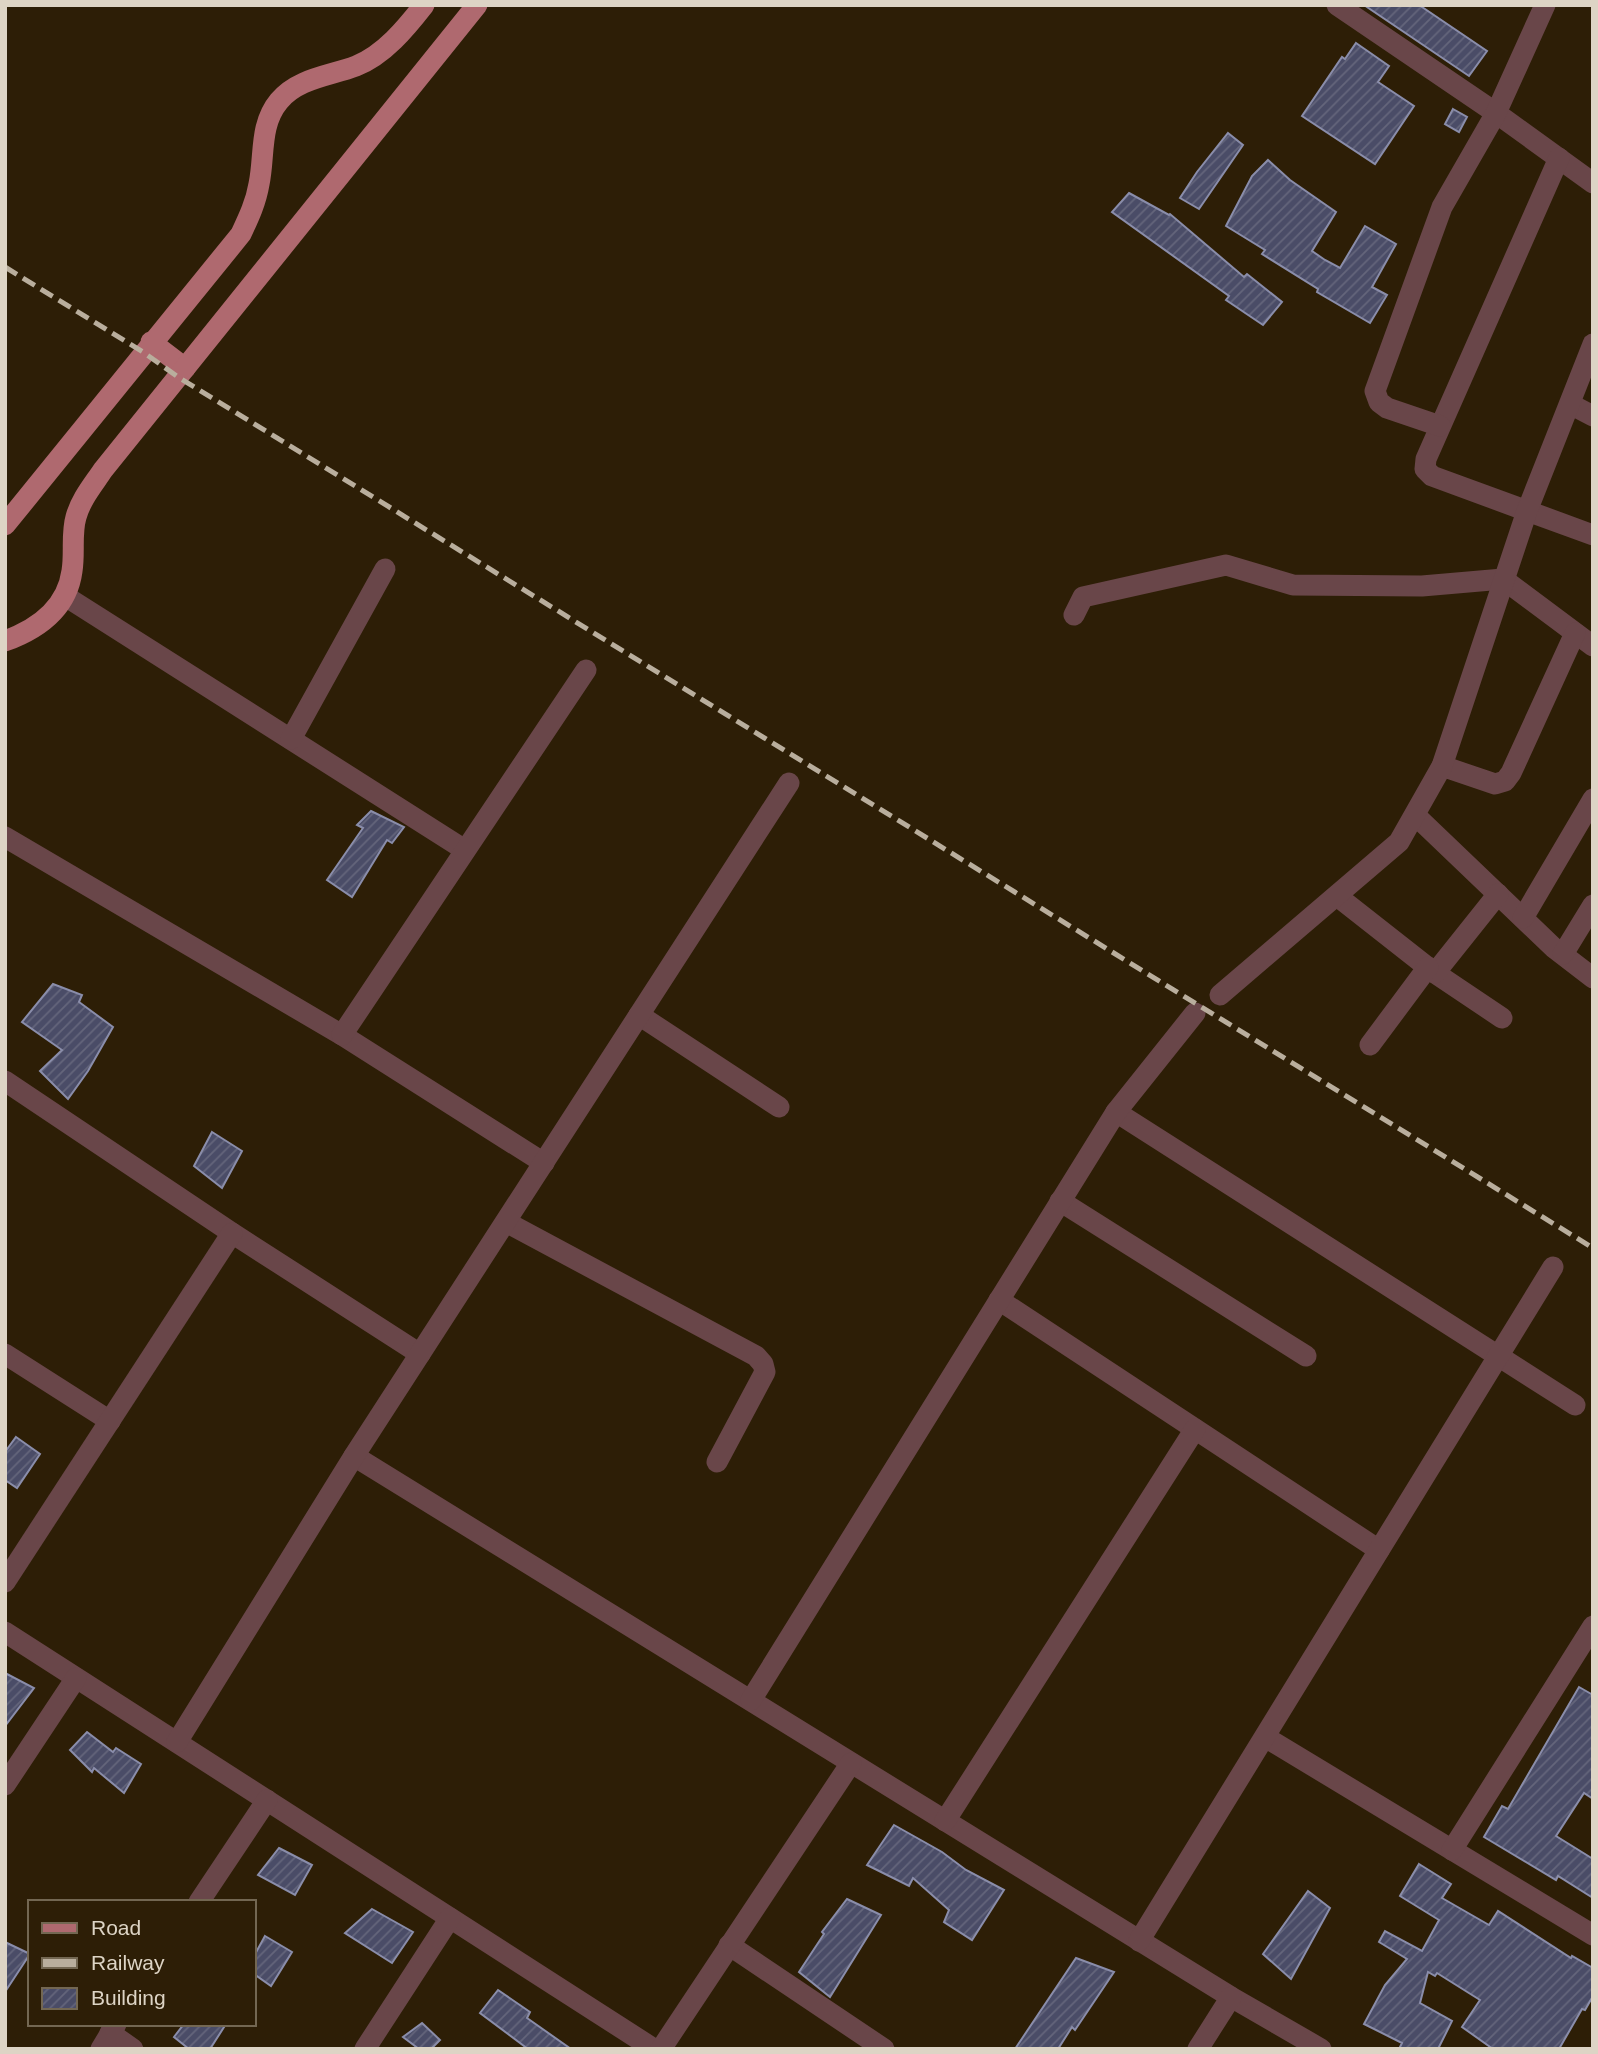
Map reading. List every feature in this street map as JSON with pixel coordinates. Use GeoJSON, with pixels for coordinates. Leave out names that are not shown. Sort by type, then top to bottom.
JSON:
{"type":"FeatureCollection","features":[{"type":"Feature","properties":{"kind":"main road"},"geometry":{"type":"LineString","coordinates":[[5,525],[241,234],[253,208],[260,180],[261,154],[267,124],[279,101],[300,84],[358,65],[383,49],[424,5]]}},
{"type":"Feature","properties":{"kind":"main road"},"geometry":{"type":"LineString","coordinates":[[5,641],[24,634],[48,617],[65,596],[72,571],[76,518],[86,494],[477,5]]}},
{"type":"Feature","properties":{"kind":"main road"},"geometry":{"type":"LineString","coordinates":[[151,342],[185,368]]}},
{"type":"Feature","properties":{"kind":"street"},"geometry":{"type":"LineString","coordinates":[[1337,5],[1593,183]]}},
{"type":"Feature","properties":{"kind":"street"},"geometry":{"type":"LineString","coordinates":[[1440,426],[1387,408],[1379,402],[1375,391],[1442,208],[1496,113],[1545,5]]}},
{"type":"Feature","properties":{"kind":"street"},"geometry":{"type":"LineString","coordinates":[[1559,158],[1440,426],[1426,459],[1425,469],[1432,476],[1593,535]]}},
{"type":"Feature","properties":{"kind":"street"},"geometry":{"type":"LineString","coordinates":[[1220,995],[1399,842],[1416,816],[1442,766],[1527,511],[1593,344]]}},
{"type":"Feature","properties":{"kind":"street"},"geometry":{"type":"LineString","coordinates":[[1570,404],[1593,416]]}},
{"type":"Feature","properties":{"kind":"street"},"geometry":{"type":"LineString","coordinates":[[1074,615],[1083,597],[1226,565],[1293,584],[1422,586],[1503,579],[1593,646]]}},
{"type":"Feature","properties":{"kind":"street"},"geometry":{"type":"LineString","coordinates":[[291,739],[385,569]]}},
{"type":"Feature","properties":{"kind":"street"},"geometry":{"type":"LineString","coordinates":[[65,596],[466,850]]}},
{"type":"Feature","properties":{"kind":"street"},"geometry":{"type":"LineString","coordinates":[[1442,766],[1495,783],[1505,780],[1511,773],[1575,633]]}},
{"type":"Feature","properties":{"kind":"street"},"geometry":{"type":"LineString","coordinates":[[342,1035],[586,670]]}},
{"type":"Feature","properties":{"kind":"street"},"geometry":{"type":"LineString","coordinates":[[177,1742],[420,1354],[789,783]]}},
{"type":"Feature","properties":{"kind":"street"},"geometry":{"type":"LineString","coordinates":[[1523,918],[1587,821],[1593,799]]}},
{"type":"Feature","properties":{"kind":"street"},"geometry":{"type":"LineString","coordinates":[[1416,816],[1523,918],[1593,978]]}},
{"type":"Feature","properties":{"kind":"street"},"geometry":{"type":"LineString","coordinates":[[5,837],[342,1035],[544,1163]]}},
{"type":"Feature","properties":{"kind":"street"},"geometry":{"type":"LineString","coordinates":[[1370,1045],[1498,894]]}},
{"type":"Feature","properties":{"kind":"street"},"geometry":{"type":"LineString","coordinates":[[1337,896],[1432,970],[1502,1018]]}},
{"type":"Feature","properties":{"kind":"street"},"geometry":{"type":"LineString","coordinates":[[1563,954],[1593,905]]}},
{"type":"Feature","properties":{"kind":"street"},"geometry":{"type":"LineString","coordinates":[[751,1700],[1116,1112],[1195,1013]]}},
{"type":"Feature","properties":{"kind":"street"},"geometry":{"type":"LineString","coordinates":[[639,1015],[779,1107]]}},
{"type":"Feature","properties":{"kind":"street"},"geometry":{"type":"LineString","coordinates":[[5,1081],[232,1233],[420,1354]]}},
{"type":"Feature","properties":{"kind":"street"},"geometry":{"type":"LineString","coordinates":[[1116,1112],[1575,1405]]}},
{"type":"Feature","properties":{"kind":"street"},"geometry":{"type":"LineString","coordinates":[[1060,1201],[1306,1356]]}},
{"type":"Feature","properties":{"kind":"street"},"geometry":{"type":"LineString","coordinates":[[506,1222],[756,1356],[763,1364],[765,1372],[717,1462]]}},
{"type":"Feature","properties":{"kind":"street"},"geometry":{"type":"LineString","coordinates":[[5,1582],[232,1233]]}},
{"type":"Feature","properties":{"kind":"street"},"geometry":{"type":"LineString","coordinates":[[1139,1941],[1553,1268]]}},
{"type":"Feature","properties":{"kind":"street"},"geometry":{"type":"LineString","coordinates":[[999,1300],[1379,1550]]}},
{"type":"Feature","properties":{"kind":"street"},"geometry":{"type":"LineString","coordinates":[[5,1354],[110,1421]]}},
{"type":"Feature","properties":{"kind":"street"},"geometry":{"type":"LineString","coordinates":[[945,1821],[1195,1429]]}},
{"type":"Feature","properties":{"kind":"street"},"geometry":{"type":"LineString","coordinates":[[355,1456],[1139,1941],[1321,2049]]}},
{"type":"Feature","properties":{"kind":"street"},"geometry":{"type":"LineString","coordinates":[[1452,1850],[1593,1626]]}},
{"type":"Feature","properties":{"kind":"street"},"geometry":{"type":"LineString","coordinates":[[5,1632],[654,2049]]}},
{"type":"Feature","properties":{"kind":"street"},"geometry":{"type":"LineString","coordinates":[[5,1786],[76,1678]]}},
{"type":"Feature","properties":{"kind":"street"},"geometry":{"type":"LineString","coordinates":[[1265,1737],[1593,1935]]}},
{"type":"Feature","properties":{"kind":"street"},"geometry":{"type":"LineString","coordinates":[[661,2049],[851,1763]]}},
{"type":"Feature","properties":{"kind":"street"},"geometry":{"type":"LineString","coordinates":[[200,1900],[267,1800]]}},
{"type":"Feature","properties":{"kind":"street"},"geometry":{"type":"LineString","coordinates":[[365,2049],[450,1918]]}},
{"type":"Feature","properties":{"kind":"street"},"geometry":{"type":"LineString","coordinates":[[729,1945],[884,2049]]}},
{"type":"Feature","properties":{"kind":"street"},"geometry":{"type":"LineString","coordinates":[[1198,2049],[1231,1997]]}},
{"type":"Feature","properties":{"kind":"street"},"geometry":{"type":"LineString","coordinates":[[109,2035],[134,2049]]}},
{"type":"Feature","properties":{"kind":"building"},"geometry":{"type":"Polygon","coordinates":[[[1364,5],[1419,5],[1487,51],[1469,76],[1364,5]]]}},
{"type":"Feature","properties":{"kind":"building"},"geometry":{"type":"Polygon","coordinates":[[[1356,43],[1389,66],[1378,82],[1414,106],[1375,164],[1302,116],[1342,57],[1345,59],[1356,43]]]}},
{"type":"Feature","properties":{"kind":"building"},"geometry":{"type":"Polygon","coordinates":[[[1453,109],[1467,117],[1459,132],[1445,124],[1453,109]]]}},
{"type":"Feature","properties":{"kind":"building"},"geometry":{"type":"Polygon","coordinates":[[[1228,133],[1243,145],[1199,209],[1180,198],[1228,133]]]}},
{"type":"Feature","properties":{"kind":"building"},"geometry":{"type":"Polygon","coordinates":[[[1268,160],[1290,180],[1336,212],[1312,251],[1325,260],[1340,268],[1365,226],[1396,244],[1372,287],[1387,295],[1370,323],[1317,292],[1318,289],[1262,254],[1265,250],[1226,226],[1252,176],[1268,160]]]}},
{"type":"Feature","properties":{"kind":"building"},"geometry":{"type":"Polygon","coordinates":[[[1129,193],[1170,214],[1244,277],[1247,274],[1282,302],[1263,325],[1226,300],[1229,296],[1112,212],[1129,193]]]}},
{"type":"Feature","properties":{"kind":"building"},"geometry":{"type":"Polygon","coordinates":[[[371,811],[404,827],[392,843],[387,840],[352,897],[327,880],[363,828],[357,825],[371,811]]]}},
{"type":"Feature","properties":{"kind":"building"},"geometry":{"type":"Polygon","coordinates":[[[53,984],[82,995],[79,1002],[113,1027],[88,1071],[68,1099],[40,1071],[62,1050],[22,1022],[53,984]]]}},
{"type":"Feature","properties":{"kind":"building"},"geometry":{"type":"Polygon","coordinates":[[[212,1132],[242,1151],[222,1188],[194,1166],[212,1132]]]}},
{"type":"Feature","properties":{"kind":"building"},"geometry":{"type":"Polygon","coordinates":[[[16,1437],[40,1454],[17,1488],[5,1480],[5,1452],[16,1437]]]}},
{"type":"Feature","properties":{"kind":"building"},"geometry":{"type":"Polygon","coordinates":[[[5,1673],[34,1688],[5,1726],[5,1673]]]}},
{"type":"Feature","properties":{"kind":"building"},"geometry":{"type":"Polygon","coordinates":[[[1579,1687],[1593,1695],[1593,1799],[1584,1793],[1556,1836],[1593,1859],[1593,1898],[1558,1876],[1556,1880],[1484,1837],[1502,1806],[1508,1809],[1579,1687]]]}},
{"type":"Feature","properties":{"kind":"building"},"geometry":{"type":"Polygon","coordinates":[[[87,1732],[113,1752],[116,1748],[141,1764],[124,1793],[94,1768],[92,1772],[70,1750],[87,1732]]]}},
{"type":"Feature","properties":{"kind":"building"},"geometry":{"type":"Polygon","coordinates":[[[894,1825],[942,1852],[966,1870],[1004,1890],[972,1940],[944,1922],[949,1910],[913,1878],[909,1886],[867,1865],[894,1825]]]}},
{"type":"Feature","properties":{"kind":"building"},"geometry":{"type":"Polygon","coordinates":[[[279,1848],[312,1865],[295,1895],[258,1875],[279,1848]]]}},
{"type":"Feature","properties":{"kind":"building"},"geometry":{"type":"Polygon","coordinates":[[[1419,1864],[1451,1884],[1442,1898],[1489,1925],[1498,1911],[1571,1958],[1572,1956],[1593,1968],[1593,1996],[1585,2010],[1582,2009],[1559,2049],[1493,2049],[1462,2027],[1480,2000],[1437,1973],[1435,1976],[1428,1972],[1420,2003],[1452,2021],[1438,2049],[1399,2049],[1402,2043],[1364,2024],[1385,1985],[1407,1959],[1379,1942],[1385,1931],[1422,1951],[1439,1920],[1400,1896],[1419,1864]]]}},
{"type":"Feature","properties":{"kind":"building"},"geometry":{"type":"Polygon","coordinates":[[[1308,1891],[1330,1908],[1291,1979],[1263,1954],[1308,1891]]]}},
{"type":"Feature","properties":{"kind":"building"},"geometry":{"type":"Polygon","coordinates":[[[847,1899],[881,1915],[830,1997],[799,1972],[824,1934],[822,1932],[847,1899]]]}},
{"type":"Feature","properties":{"kind":"building"},"geometry":{"type":"Polygon","coordinates":[[[372,1909],[413,1932],[392,1963],[345,1933],[372,1909]]]}},
{"type":"Feature","properties":{"kind":"building"},"geometry":{"type":"Polygon","coordinates":[[[265,1936],[292,1952],[271,1986],[256,1975],[256,1952],[265,1936]]]}},
{"type":"Feature","properties":{"kind":"building"},"geometry":{"type":"Polygon","coordinates":[[[5,1942],[28,1953],[28,1957],[5,1992],[5,1942]]]}},
{"type":"Feature","properties":{"kind":"building"},"geometry":{"type":"Polygon","coordinates":[[[1076,1958],[1114,1972],[1075,2030],[1072,2027],[1058,2049],[1015,2049],[1076,1958]]]}},
{"type":"Feature","properties":{"kind":"building"},"geometry":{"type":"Polygon","coordinates":[[[498,1990],[530,2012],[527,2018],[571,2049],[528,2049],[480,2013],[498,1990]]]}},
{"type":"Feature","properties":{"kind":"building"},"geometry":{"type":"Polygon","coordinates":[[[422,2023],[440,2040],[431,2049],[419,2049],[403,2037],[422,2023]]]}},
{"type":"Feature","properties":{"kind":"building"},"geometry":{"type":"Polygon","coordinates":[[[182,2026],[225,2026],[210,2049],[189,2049],[174,2037],[182,2026]]]}},
{"type":"Feature","properties":{"kind":"railway"},"geometry":{"type":"LineString","coordinates":[[5,267],[143,352],[178,377],[1593,1248]]}}]}
